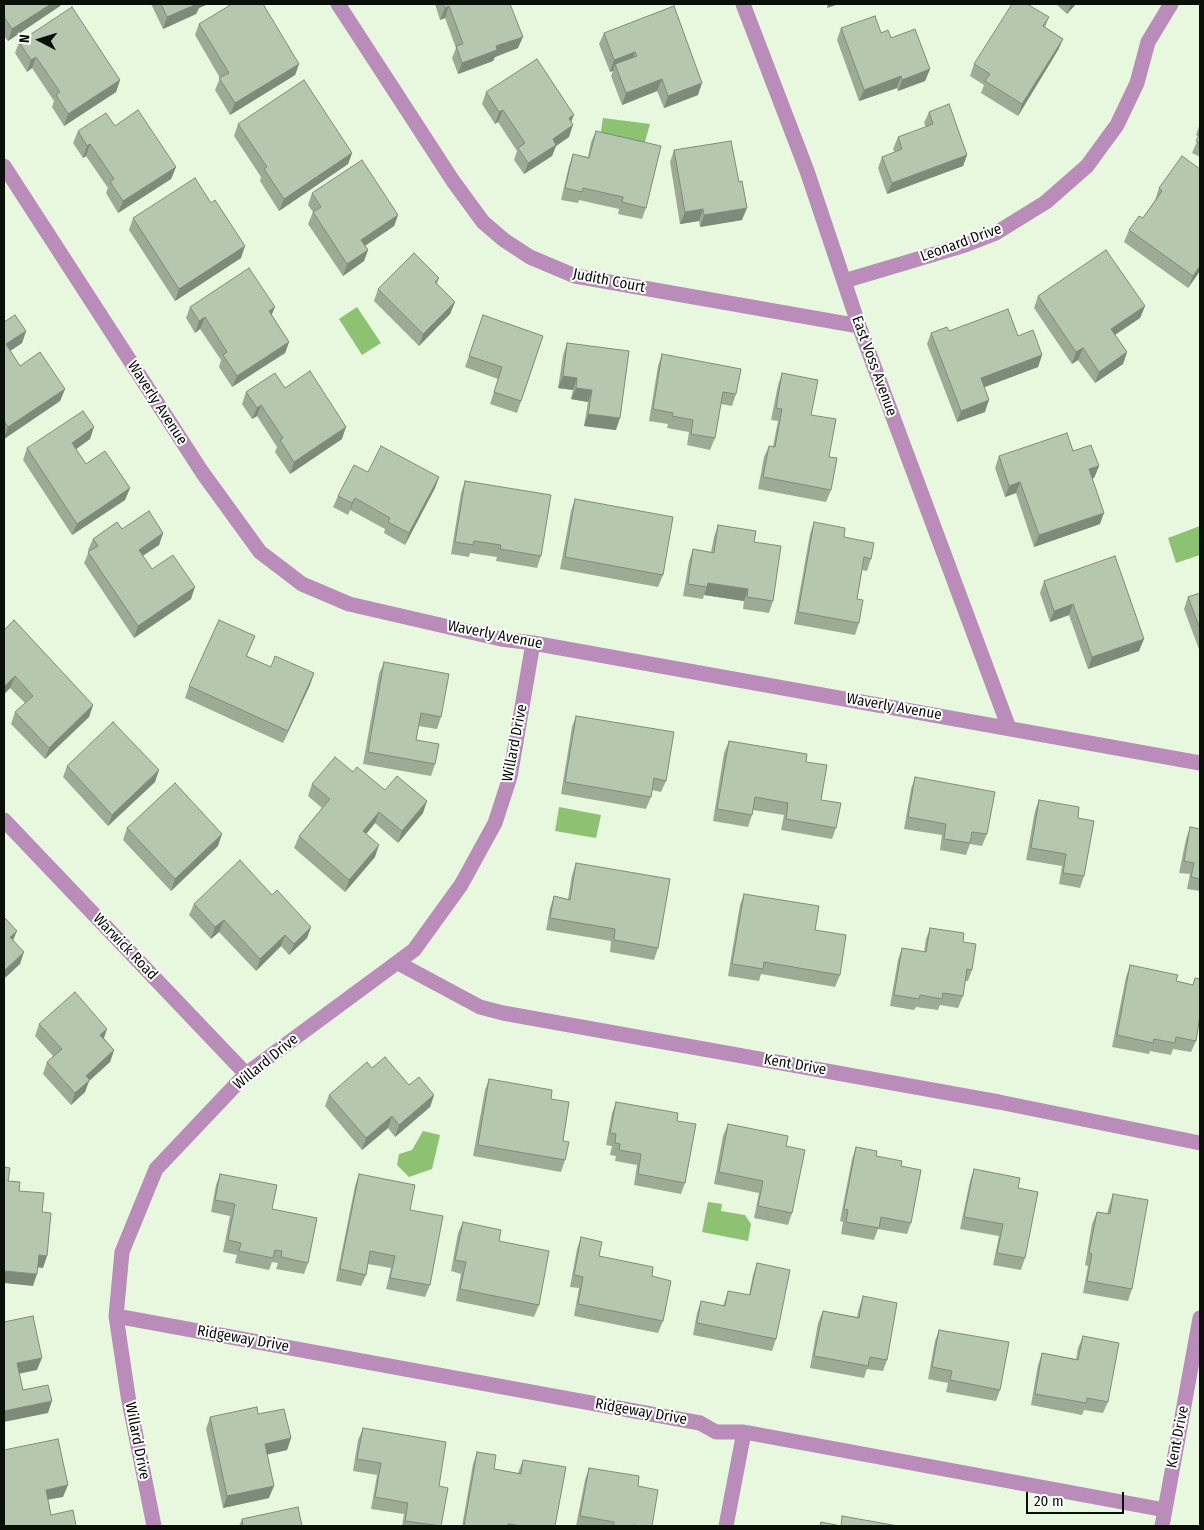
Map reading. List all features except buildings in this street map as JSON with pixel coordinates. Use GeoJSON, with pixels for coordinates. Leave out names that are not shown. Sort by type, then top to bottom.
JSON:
{"type":"FeatureCollection","features":[{"type":"Feature","properties":{"kind":"street","name":"Judith Court"},"geometry":{"type":"LineString","coordinates":[[338,4],[453,181],[483,222],[504,240],[530,257],[575,276],[859,326]]}},
{"type":"Feature","properties":{"kind":"street","name":"East Voss Avenue"},"geometry":{"type":"LineString","coordinates":[[743,4],[807,171],[859,326],[1009,728]]}},
{"type":"Feature","properties":{"kind":"street","name":"Leonard Drive"},"geometry":{"type":"LineString","coordinates":[[844,281],[965,245],[996,233],[1046,202],[1087,166],[1117,125],[1137,83],[1148,42],[1170,4]]}},
{"type":"Feature","properties":{"kind":"street","name":"Waverly Avenue"},"geometry":{"type":"LineString","coordinates":[[4,166],[202,472],[260,552],[302,584],[349,604],[501,639],[533,643],[1200,763]]}},
{"type":"Feature","properties":{"kind":"street","name":"Willard Drive"},"geometry":{"type":"LineString","coordinates":[[154,1526],[128,1396],[116,1316],[122,1252],[156,1169],[246,1074],[414,950],[461,885],[495,823],[510,777],[533,643]]}},
{"type":"Feature","properties":{"kind":"street","name":"Warwick Road"},"geometry":{"type":"LineString","coordinates":[[4,820],[246,1074]]}},
{"type":"Feature","properties":{"kind":"street","name":"Kent Drive"},"geometry":{"type":"LineString","coordinates":[[398,963],[480,1007],[503,1013],[999,1102],[1200,1143]]}},
{"type":"Feature","properties":{"kind":"street","name":"Ridgeway Drive"},"geometry":{"type":"LineString","coordinates":[[116,1316],[700,1423],[716,1432],[744,1432],[1165,1510]]}},
{"type":"Feature","properties":{"kind":"street","name":"Kent Drive"},"geometry":{"type":"LineString","coordinates":[[1162,1526],[1200,1325]]}},
{"type":"Feature","properties":{"kind":"street"},"geometry":{"type":"LineString","coordinates":[[726,1526],[744,1432]]}},
{"type":"Feature","properties":{"kind":"shaded area"},"geometry":{"type":"Polygon","coordinates":[[[603,118],[650,124],[643,149],[600,137],[603,118]]]}},
{"type":"Feature","properties":{"kind":"shaded area"},"geometry":{"type":"Polygon","coordinates":[[[357,307],[381,343],[362,355],[339,319],[357,307]]]}},
{"type":"Feature","properties":{"kind":"shaded area"},"geometry":{"type":"Polygon","coordinates":[[[1200,526],[1200,555],[1176,563],[1168,538],[1200,526]]]}},
{"type":"Feature","properties":{"kind":"shaded area"},"geometry":{"type":"Polygon","coordinates":[[[559,807],[601,815],[596,838],[555,831],[559,807]]]}},
{"type":"Feature","properties":{"kind":"shaded area"},"geometry":{"type":"Polygon","coordinates":[[[423,1131],[440,1135],[432,1169],[409,1177],[397,1165],[399,1154],[412,1150],[423,1131]]]}},
{"type":"Feature","properties":{"kind":"shaded area"},"geometry":{"type":"Polygon","coordinates":[[[708,1202],[722,1204],[721,1211],[745,1215],[751,1224],[748,1241],[702,1232],[708,1202]]]}}]}
